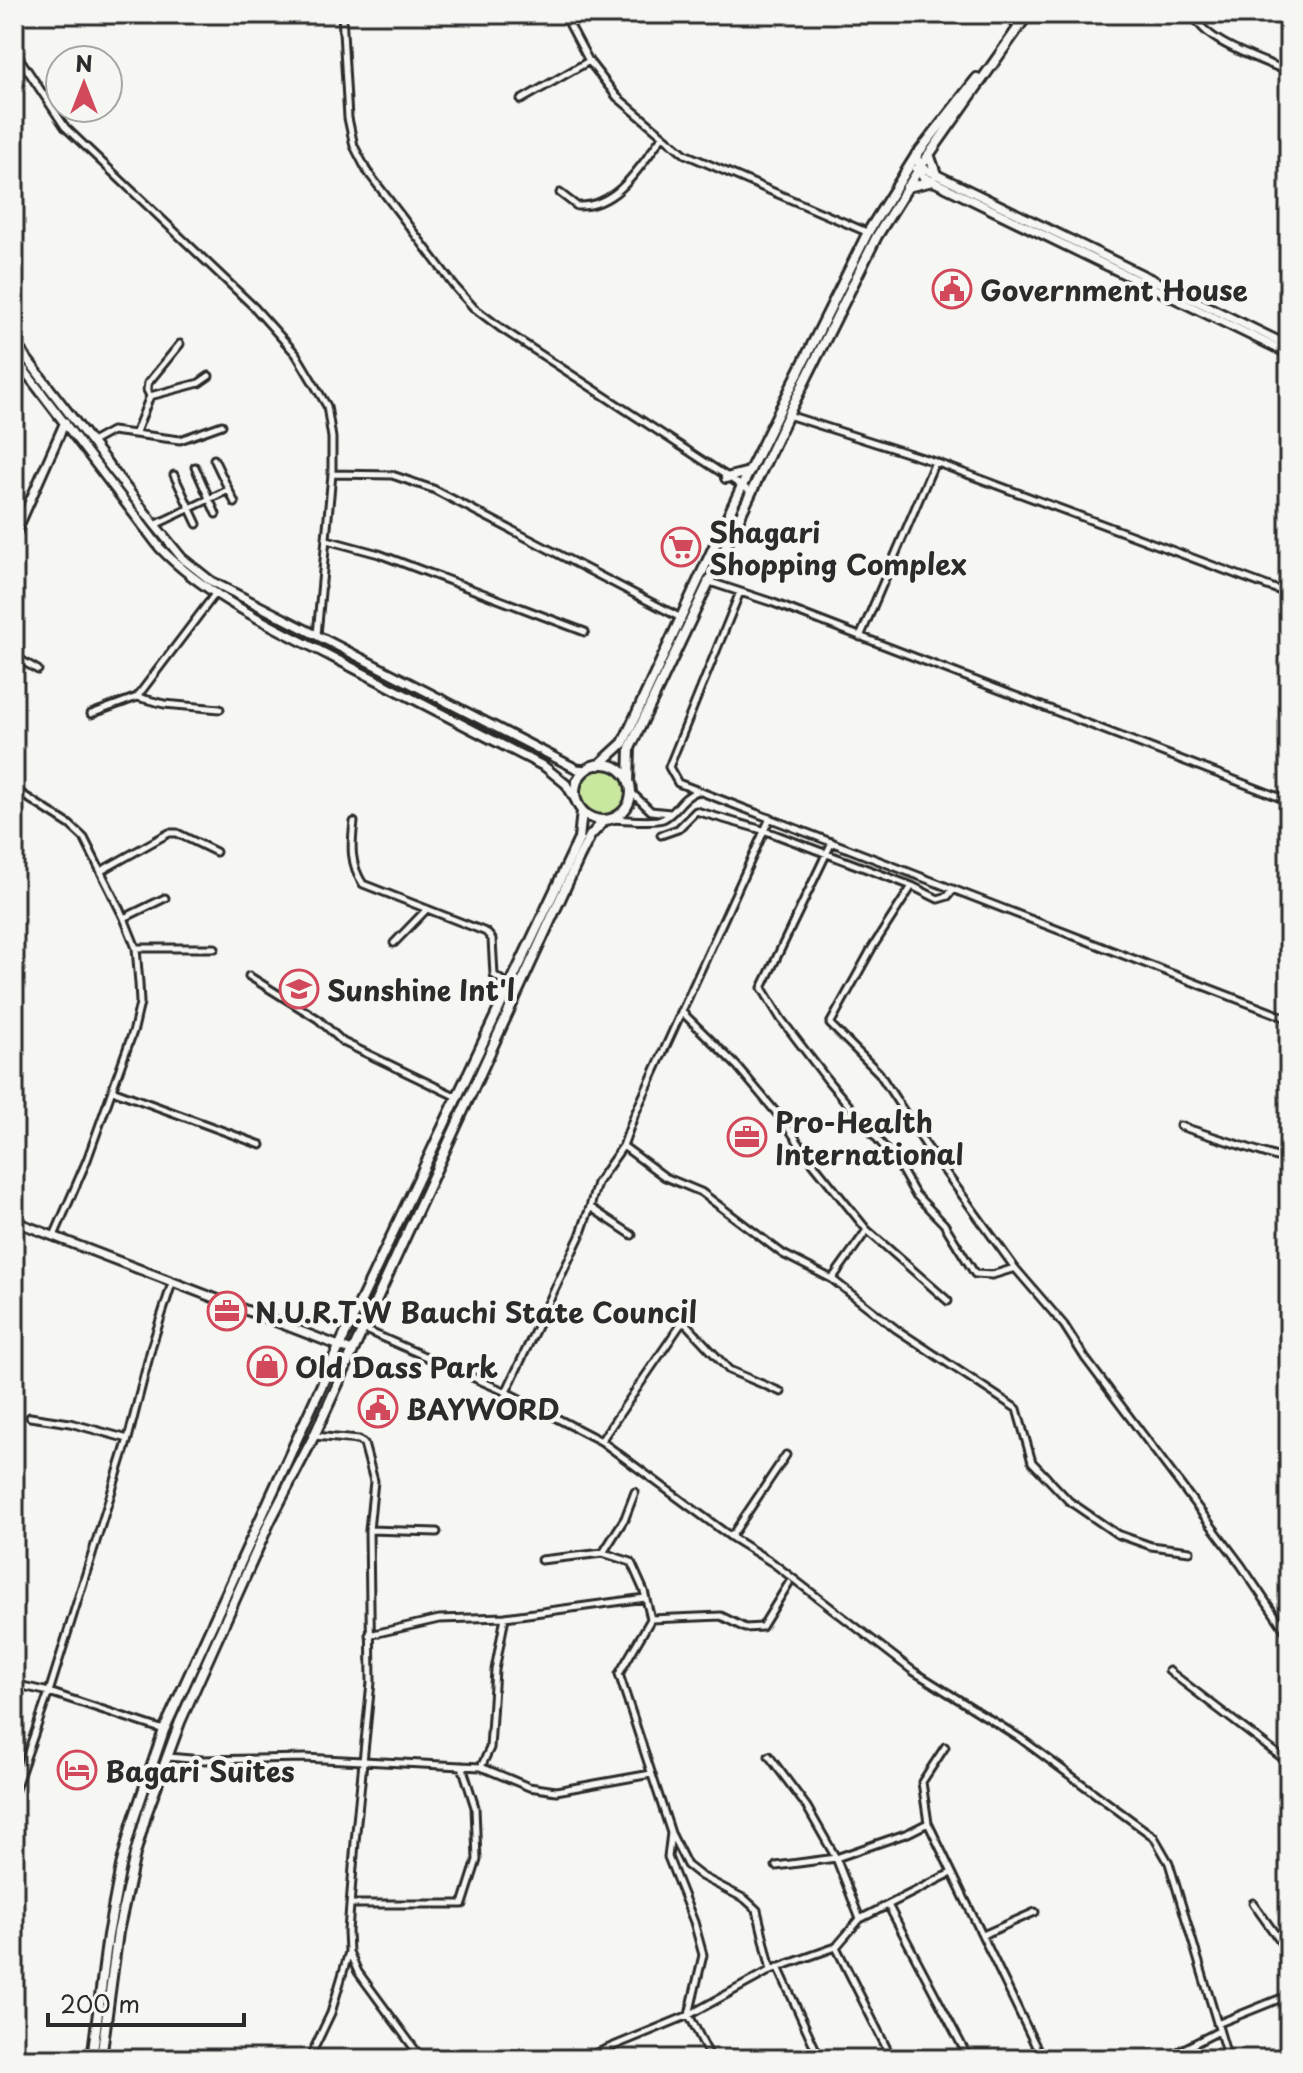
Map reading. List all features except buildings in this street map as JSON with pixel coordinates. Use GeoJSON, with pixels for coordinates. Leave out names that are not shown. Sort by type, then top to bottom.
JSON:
{"type":"FeatureCollection","features":[{"type":"Feature","properties":{"kind":"main road"},"geometry":{"type":"LineString","coordinates":[[599,765],[623,743],[741,488],[868,232],[916,154],[1027,14]]}},
{"type":"Feature","properties":{"kind":"main road"},"geometry":{"type":"LineString","coordinates":[[101,2059],[126,1891],[147,1812],[167,1757],[270,1521],[314,1436],[579,858],[590,836],[625,809],[630,788],[630,748],[877,236],[906,188],[1027,14]]}},
{"type":"Feature","properties":{"kind":"main road"},"geometry":{"type":"LineString","coordinates":[[906,188],[934,177],[929,154]]}},
{"type":"Feature","properties":{"kind":"main road"},"geometry":{"type":"LineString","coordinates":[[726,478],[749,472]]}},
{"type":"Feature","properties":{"kind":"main road"},"geometry":{"type":"LineString","coordinates":[[608,820],[589,817],[582,811],[576,801],[576,784],[586,770],[607,765],[621,771],[630,788]]}},
{"type":"Feature","properties":{"kind":"main road"},"geometry":{"type":"LineString","coordinates":[[92,2059],[121,1866],[164,1730],[340,1345],[579,839],[582,811]]}},
{"type":"Feature","properties":{"kind":"street"},"geometry":{"type":"LineString","coordinates":[[342,14],[348,118],[354,146],[367,171],[456,288],[474,308],[502,329],[751,492]]}},
{"type":"Feature","properties":{"kind":"street"},"geometry":{"type":"LineString","coordinates":[[595,14],[565,17],[589,61],[617,97],[662,137],[685,154],[877,236]]}},
{"type":"Feature","properties":{"kind":"street"},"geometry":{"type":"LineString","coordinates":[[1001,14],[1019,26]]}},
{"type":"Feature","properties":{"kind":"street"},"geometry":{"type":"LineString","coordinates":[[1194,14],[1197,24],[1209,35],[1289,72]]}},
{"type":"Feature","properties":{"kind":"street"},"geometry":{"type":"LineString","coordinates":[[14,50],[65,127],[254,307],[296,354],[327,406],[332,438],[332,474],[317,637],[312,646]]}},
{"type":"Feature","properties":{"kind":"street"},"geometry":{"type":"LineString","coordinates":[[521,100],[589,61]]}},
{"type":"Feature","properties":{"kind":"street"},"geometry":{"type":"LineString","coordinates":[[560,193],[577,206],[599,204],[631,178],[662,137]]}},
{"type":"Feature","properties":{"kind":"street"},"geometry":{"type":"LineString","coordinates":[[916,154],[922,176],[934,177],[1289,346]]}},
{"type":"Feature","properties":{"kind":"street"},"geometry":{"type":"LineString","coordinates":[[904,173],[919,169]]}},
{"type":"Feature","properties":{"kind":"street"},"geometry":{"type":"LineString","coordinates":[[934,177],[1289,354]]}},
{"type":"Feature","properties":{"kind":"street"},"geometry":{"type":"LineString","coordinates":[[14,342],[160,548],[181,570],[215,594],[545,767],[566,784],[576,801]]}},
{"type":"Feature","properties":{"kind":"street"},"geometry":{"type":"LineString","coordinates":[[136,432],[150,396],[148,383],[180,344]]}},
{"type":"Feature","properties":{"kind":"street"},"geometry":{"type":"LineString","coordinates":[[14,357],[92,442],[182,558],[211,581],[563,762],[586,770]]}},
{"type":"Feature","properties":{"kind":"street"},"geometry":{"type":"LineString","coordinates":[[150,396],[199,383],[209,376]]}},
{"type":"Feature","properties":{"kind":"street"},"geometry":{"type":"LineString","coordinates":[[788,415],[935,462],[1289,594]]}},
{"type":"Feature","properties":{"kind":"street"},"geometry":{"type":"LineString","coordinates":[[14,537],[16,525],[69,419]]}},
{"type":"Feature","properties":{"kind":"street"},"geometry":{"type":"LineString","coordinates":[[92,442],[106,432],[136,432],[180,440],[222,425]]}},
{"type":"Feature","properties":{"kind":"street"},"geometry":{"type":"LineString","coordinates":[[214,459],[235,503]]}},
{"type":"Feature","properties":{"kind":"street"},"geometry":{"type":"LineString","coordinates":[[860,637],[935,462]]}},
{"type":"Feature","properties":{"kind":"street"},"geometry":{"type":"LineString","coordinates":[[195,467],[216,514]]}},
{"type":"Feature","properties":{"kind":"street"},"geometry":{"type":"LineString","coordinates":[[332,474],[392,475],[433,489],[681,618]]}},
{"type":"Feature","properties":{"kind":"street"},"geometry":{"type":"LineString","coordinates":[[174,475],[197,524]]}},
{"type":"Feature","properties":{"kind":"street"},"geometry":{"type":"LineString","coordinates":[[155,525],[228,490]]}},
{"type":"Feature","properties":{"kind":"street"},"geometry":{"type":"LineString","coordinates":[[327,540],[379,554],[585,632]]}},
{"type":"Feature","properties":{"kind":"street"},"geometry":{"type":"LineString","coordinates":[[699,577],[1289,801]]}},
{"type":"Feature","properties":{"kind":"street"},"geometry":{"type":"LineString","coordinates":[[740,592],[669,767],[678,783],[1289,1019]]}},
{"type":"Feature","properties":{"kind":"street"},"geometry":{"type":"LineString","coordinates":[[91,714],[137,697],[215,594]]}},
{"type":"Feature","properties":{"kind":"street"},"geometry":{"type":"LineString","coordinates":[[14,656],[38,670]]}},
{"type":"Feature","properties":{"kind":"street"},"geometry":{"type":"LineString","coordinates":[[137,697],[164,704],[220,709]]}},
{"type":"Feature","properties":{"kind":"street"},"geometry":{"type":"LineString","coordinates":[[630,788],[651,811],[671,813]]}},
{"type":"Feature","properties":{"kind":"street"},"geometry":{"type":"LineString","coordinates":[[14,789],[77,831],[101,871],[136,948],[138,1017],[87,1160],[54,1236]]}},
{"type":"Feature","properties":{"kind":"street"},"geometry":{"type":"LineString","coordinates":[[608,820],[660,820],[671,813],[684,796],[699,791]]}},
{"type":"Feature","properties":{"kind":"street"},"geometry":{"type":"LineString","coordinates":[[14,805],[22,794]]}},
{"type":"Feature","properties":{"kind":"street"},"geometry":{"type":"LineString","coordinates":[[661,835],[678,829],[696,811],[766,831],[912,886],[938,899],[948,896],[953,889]]}},
{"type":"Feature","properties":{"kind":"street"},"geometry":{"type":"LineString","coordinates":[[506,1392],[580,1236],[597,1183],[623,1146],[770,818]]}},
{"type":"Feature","properties":{"kind":"street"},"geometry":{"type":"LineString","coordinates":[[354,822],[351,849],[354,871],[363,884],[486,932],[492,939],[494,975],[510,986]]}},
{"type":"Feature","properties":{"kind":"street"},"geometry":{"type":"LineString","coordinates":[[101,871],[169,833],[177,833],[216,852]]}},
{"type":"Feature","properties":{"kind":"street"},"geometry":{"type":"LineString","coordinates":[[832,842],[762,988],[781,1019],[829,1082],[897,1162],[915,1194],[944,1224],[975,1274],[992,1275],[1015,1268]]}},
{"type":"Feature","properties":{"kind":"street"},"geometry":{"type":"LineString","coordinates":[[912,886],[872,948],[830,1024],[832,1029],[858,1049],[879,1073],[925,1144],[1015,1268],[1064,1325],[1085,1358],[1241,1565],[1289,1636]]}},
{"type":"Feature","properties":{"kind":"street"},"geometry":{"type":"LineString","coordinates":[[124,918],[165,898]]}},
{"type":"Feature","properties":{"kind":"street"},"geometry":{"type":"LineString","coordinates":[[394,943],[427,909]]}},
{"type":"Feature","properties":{"kind":"street"},"geometry":{"type":"LineString","coordinates":[[136,948],[215,948]]}},
{"type":"Feature","properties":{"kind":"street"},"geometry":{"type":"LineString","coordinates":[[249,976],[318,1019],[343,1042],[457,1097]]}},
{"type":"Feature","properties":{"kind":"street"},"geometry":{"type":"LineString","coordinates":[[682,1012],[737,1066],[867,1230],[948,1301]]}},
{"type":"Feature","properties":{"kind":"street"},"geometry":{"type":"LineString","coordinates":[[112,1090],[261,1145]]}},
{"type":"Feature","properties":{"kind":"street"},"geometry":{"type":"LineString","coordinates":[[1180,1126],[1289,1161]]}},
{"type":"Feature","properties":{"kind":"street"},"geometry":{"type":"LineString","coordinates":[[623,1146],[665,1177],[701,1192],[783,1254],[832,1279],[896,1329],[1017,1409],[1032,1462],[1069,1501],[1117,1534],[1151,1546],[1190,1551]]}},
{"type":"Feature","properties":{"kind":"street"},"geometry":{"type":"LineString","coordinates":[[590,1207],[632,1235]]}},
{"type":"Feature","properties":{"kind":"street"},"geometry":{"type":"LineString","coordinates":[[14,1221],[352,1351]]}},
{"type":"Feature","properties":{"kind":"street"},"geometry":{"type":"LineString","coordinates":[[832,1279],[867,1230]]}},
{"type":"Feature","properties":{"kind":"street"},"geometry":{"type":"LineString","coordinates":[[14,1792],[49,1692],[128,1439],[152,1345],[172,1283]]}},
{"type":"Feature","properties":{"kind":"street"},"geometry":{"type":"LineString","coordinates":[[601,1441],[681,1324],[686,1324],[729,1370],[781,1392]]}},
{"type":"Feature","properties":{"kind":"street"},"geometry":{"type":"LineString","coordinates":[[363,1329],[506,1392],[601,1441],[731,1537],[773,1563],[913,1671],[1020,1738],[1154,1837],[1169,1863],[1228,2059]]}},
{"type":"Feature","properties":{"kind":"street"},"geometry":{"type":"LineString","coordinates":[[30,1417],[70,1423],[128,1439]]}},
{"type":"Feature","properties":{"kind":"street"},"geometry":{"type":"LineString","coordinates":[[309,2059],[331,2013],[349,1952],[350,1904],[371,1682],[369,1530],[374,1481],[364,1444],[359,1440],[314,1436]]}},
{"type":"Feature","properties":{"kind":"street"},"geometry":{"type":"LineString","coordinates":[[731,1537],[786,1455]]}},
{"type":"Feature","properties":{"kind":"street"},"geometry":{"type":"LineString","coordinates":[[603,1553],[625,1518],[635,1492]]}},
{"type":"Feature","properties":{"kind":"street"},"geometry":{"type":"LineString","coordinates":[[369,1530],[437,1532]]}},
{"type":"Feature","properties":{"kind":"street"},"geometry":{"type":"LineString","coordinates":[[541,1560],[603,1553],[631,1562],[651,1619],[619,1674],[671,1833],[687,1865],[701,1876],[745,1899],[757,1910],[771,1970]]}},
{"type":"Feature","properties":{"kind":"street"},"geometry":{"type":"LineString","coordinates":[[651,1619],[721,1616],[745,1628],[762,1627],[789,1583]]}},
{"type":"Feature","properties":{"kind":"street"},"geometry":{"type":"LineString","coordinates":[[369,1635],[439,1619],[505,1617],[646,1598]]}},
{"type":"Feature","properties":{"kind":"street"},"geometry":{"type":"LineString","coordinates":[[481,1767],[490,1748],[495,1670],[505,1617]]}},
{"type":"Feature","properties":{"kind":"street"},"geometry":{"type":"LineString","coordinates":[[1169,1671],[1289,1763]]}},
{"type":"Feature","properties":{"kind":"street"},"geometry":{"type":"LineString","coordinates":[[14,1684],[49,1692],[164,1730]]}},
{"type":"Feature","properties":{"kind":"street"},"geometry":{"type":"LineString","coordinates":[[945,1747],[922,1782],[928,1823],[1041,2057],[1033,2059]]}},
{"type":"Feature","properties":{"kind":"street"},"geometry":{"type":"LineString","coordinates":[[769,1756],[807,1807],[836,1858],[860,1919]]}},
{"type":"Feature","properties":{"kind":"street"},"geometry":{"type":"LineString","coordinates":[[167,1757],[202,1760],[304,1758],[481,1767],[529,1787],[556,1791],[651,1774]]}},
{"type":"Feature","properties":{"kind":"street"},"geometry":{"type":"LineString","coordinates":[[350,1904],[463,1904],[477,1860],[475,1807],[462,1766]]}},
{"type":"Feature","properties":{"kind":"street"},"geometry":{"type":"LineString","coordinates":[[776,1866],[836,1858],[928,1823]]}},
{"type":"Feature","properties":{"kind":"street"},"geometry":{"type":"LineString","coordinates":[[671,1833],[668,1857],[694,1922],[703,1955],[689,2015],[711,2059]]}},
{"type":"Feature","properties":{"kind":"street"},"geometry":{"type":"LineString","coordinates":[[582,2059],[689,2015],[771,1970],[836,1947],[860,1919],[951,1873]]}},
{"type":"Feature","properties":{"kind":"street"},"geometry":{"type":"LineString","coordinates":[[1253,1903],[1283,1945],[1289,1961]]}},
{"type":"Feature","properties":{"kind":"street"},"geometry":{"type":"LineString","coordinates":[[888,1905],[969,2059]]}},
{"type":"Feature","properties":{"kind":"street"},"geometry":{"type":"LineString","coordinates":[[983,1935],[1035,1912]]}},
{"type":"Feature","properties":{"kind":"street"},"geometry":{"type":"LineString","coordinates":[[836,1947],[892,2059]]}},
{"type":"Feature","properties":{"kind":"street"},"geometry":{"type":"LineString","coordinates":[[349,1952],[358,1972],[422,2059]]}},
{"type":"Feature","properties":{"kind":"street"},"geometry":{"type":"LineString","coordinates":[[778,1967],[820,2059]]}},
{"type":"Feature","properties":{"kind":"street"},"geometry":{"type":"LineString","coordinates":[[1164,2059],[1218,2027],[1289,1995]]}},
{"type":"Feature","properties":{"kind":"green space"},"geometry":{"type":"Polygon","coordinates":[[[603,767],[621,774],[628,792],[621,810],[603,817],[585,810],[578,792],[585,774],[603,767]]]}},
{"type":"Feature","properties":{"kind":"place","name":"Government House"},"geometry":{"type":"Point","coordinates":[952,289]}},
{"type":"Feature","properties":{"kind":"place","name":"Shagari Shopping Complex"},"geometry":{"type":"Point","coordinates":[681,547]}},
{"type":"Feature","properties":{"kind":"place","name":"Sunshine Int'l"},"geometry":{"type":"Point","coordinates":[299,989]}},
{"type":"Feature","properties":{"kind":"place","name":"Pro-Health International"},"geometry":{"type":"Point","coordinates":[747,1137]}},
{"type":"Feature","properties":{"kind":"place","name":"N.U.R.T.W Bauchi State Council"},"geometry":{"type":"Point","coordinates":[227,1311]}},
{"type":"Feature","properties":{"kind":"place","name":"Old Dass Park"},"geometry":{"type":"Point","coordinates":[267,1366]}},
{"type":"Feature","properties":{"kind":"place","name":"BAYWORD"},"geometry":{"type":"Point","coordinates":[378,1408]}},
{"type":"Feature","properties":{"kind":"place","name":"Bagari Suites"},"geometry":{"type":"Point","coordinates":[77,1770]}}]}
